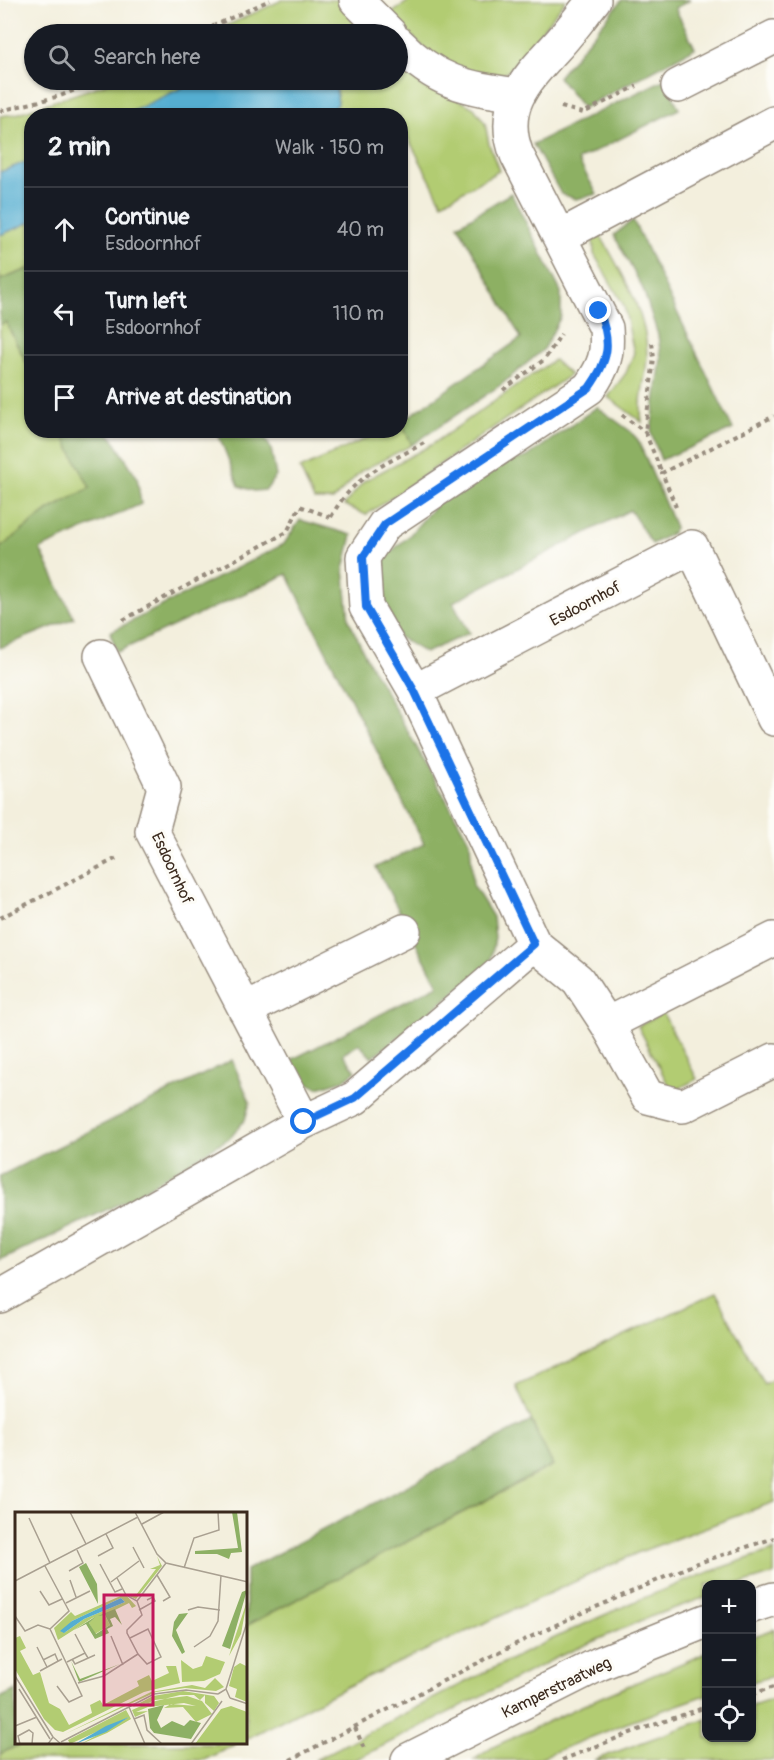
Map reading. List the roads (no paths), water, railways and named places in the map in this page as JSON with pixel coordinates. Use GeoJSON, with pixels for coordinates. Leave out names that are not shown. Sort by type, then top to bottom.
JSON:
{"type":"FeatureCollection","features":[{"type":"Feature","properties":{"kind":"street"},"geometry":{"type":"LineString","coordinates":[[356,0],[380,24]]}},
{"type":"Feature","properties":{"kind":"street"},"geometry":{"type":"LineString","coordinates":[[594,0],[527,78],[517,95],[510,125],[511,140],[583,278],[606,328],[608,348],[603,368],[589,388],[385,524],[363,557],[366,607],[415,692],[534,944],[578,980],[608,1024],[648,1097],[683,1106],[774,1060]]}},
{"type":"Feature","properties":{"kind":"street"},"geometry":{"type":"LineString","coordinates":[[678,86],[774,37]]}},
{"type":"Feature","properties":{"kind":"street"},"geometry":{"type":"LineString","coordinates":[[408,54],[435,74],[464,87],[517,95]]}},
{"type":"Feature","properties":{"kind":"street"},"geometry":{"type":"LineString","coordinates":[[561,236],[774,123]]}},
{"type":"Feature","properties":{"kind":"street","name":"Esdoornhof"},"geometry":{"type":"LineString","coordinates":[[415,692],[692,547],[774,719]]}},
{"type":"Feature","properties":{"kind":"street","name":"Esdoornhof"},"geometry":{"type":"LineString","coordinates":[[101,656],[164,787],[152,831],[304,1122]]}},
{"type":"Feature","properties":{"kind":"street"},"geometry":{"type":"LineString","coordinates":[[246,1010],[404,932]]}},
{"type":"Feature","properties":{"kind":"street"},"geometry":{"type":"LineString","coordinates":[[608,1024],[774,939]]}},
{"type":"Feature","properties":{"kind":"street"},"geometry":{"type":"LineString","coordinates":[[0,1296],[304,1122],[355,1098],[534,944]]}},
{"type":"Feature","properties":{"kind":"street"},"geometry":{"type":"LineString","coordinates":[[756,1605],[774,1599]]}},
{"type":"Feature","properties":{"kind":"street","name":"Kamperstraatweg"},"geometry":{"type":"LineString","coordinates":[[408,1760],[599,1664],[702,1623]]}},
{"type":"Feature","properties":{"kind":"water"},"geometry":{"type":"Polygon","coordinates":[[[177,90],[336,90],[338,104],[334,108],[140,108],[177,90]]]}},
{"type":"Feature","properties":{"kind":"water"},"geometry":{"type":"Polygon","coordinates":[[[24,163],[24,225],[0,235],[0,172],[24,163]]]}}]}
